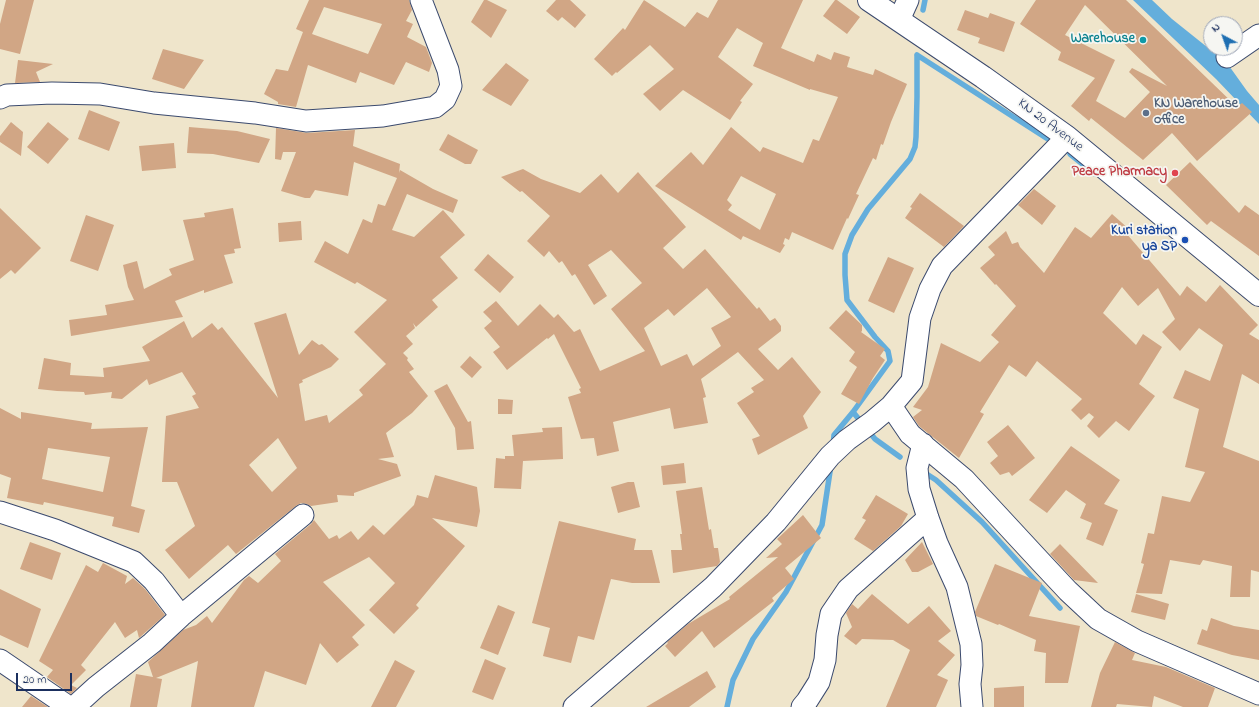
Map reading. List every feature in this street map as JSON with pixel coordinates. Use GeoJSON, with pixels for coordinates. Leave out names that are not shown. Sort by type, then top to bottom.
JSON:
{"type":"FeatureCollection","features":[{"type":"Feature","properties":{"kind":"main road","name":"KN 20 Avenue"},"geometry":{"type":"LineString","coordinates":[[869,0],[983,77],[1067,137],[1259,295]]}},
{"type":"Feature","properties":{"kind":"street"},"geometry":{"type":"LineString","coordinates":[[0,98],[7,95],[52,93],[100,94],[154,103],[255,113],[306,121],[383,116],[435,107],[445,99],[451,86],[448,70],[421,0]]}},
{"type":"Feature","properties":{"kind":"street"},"geometry":{"type":"LineString","coordinates":[[899,20],[908,0]]}},
{"type":"Feature","properties":{"kind":"street"},"geometry":{"type":"LineString","coordinates":[[1227,57],[1259,35]]}},
{"type":"Feature","properties":{"kind":"street"},"geometry":{"type":"LineString","coordinates":[[574,707],[713,587],[776,522],[830,456],[891,406],[912,381],[920,318],[930,289],[942,266],[1067,137]]}},
{"type":"Feature","properties":{"kind":"street"},"geometry":{"type":"LineString","coordinates":[[891,406],[910,434],[964,479],[1038,560],[1098,619],[1137,641],[1259,694]]}},
{"type":"Feature","properties":{"kind":"street"},"geometry":{"type":"LineString","coordinates":[[923,444],[917,468],[919,489],[937,543],[957,587],[971,644],[972,665],[970,684],[972,707]]}},
{"type":"Feature","properties":{"kind":"street"},"geometry":{"type":"LineString","coordinates":[[0,512],[55,530],[134,562],[154,580],[181,616]]}},
{"type":"Feature","properties":{"kind":"street"},"geometry":{"type":"LineString","coordinates":[[74,707],[303,515]]}},
{"type":"Feature","properties":{"kind":"street"},"geometry":{"type":"LineString","coordinates":[[802,707],[808,701],[818,682],[825,660],[827,635],[831,614],[848,589],[928,518]]}},
{"type":"Feature","properties":{"kind":"street"},"geometry":{"type":"LineString","coordinates":[[0,660],[69,707]]}},
{"type":"Feature","properties":{"kind":"water"},"geometry":{"type":"Polygon","coordinates":[[[1133,0],[1152,0],[1172,19],[1203,44],[1203,56],[1218,56],[1227,63],[1259,105],[1259,124],[1216,79],[1133,0]]]}},
{"type":"Feature","properties":{"kind":"building"},"geometry":{"type":"Polygon","coordinates":[[[6,0],[34,0],[20,54],[0,49],[0,24],[6,0]]]}},
{"type":"Feature","properties":{"kind":"building"},"geometry":{"type":"Polygon","coordinates":[[[309,0],[409,0],[412,10],[406,21],[413,24],[407,37],[426,47],[432,63],[429,72],[406,62],[394,85],[360,72],[356,83],[308,65],[296,107],[278,104],[278,102],[264,94],[276,69],[288,71],[303,32],[296,29],[309,0]],[[324,7],[312,34],[368,54],[382,24],[324,7]]]}},
{"type":"Feature","properties":{"kind":"building"},"geometry":{"type":"Polygon","coordinates":[[[484,0],[507,10],[491,38],[471,22],[484,0]]]}},
{"type":"Feature","properties":{"kind":"building"},"geometry":{"type":"Polygon","coordinates":[[[556,0],[570,0],[586,15],[575,28],[562,17],[558,21],[546,11],[556,0]]]}},
{"type":"Feature","properties":{"kind":"building"},"geometry":{"type":"Polygon","coordinates":[[[644,0],[685,27],[697,12],[708,18],[718,0],[803,0],[781,48],[814,62],[817,54],[831,60],[834,52],[850,57],[847,67],[873,75],[875,69],[907,84],[883,145],[881,144],[876,160],[873,158],[856,194],[859,195],[833,250],[792,232],[789,240],[785,238],[783,244],[785,245],[780,253],[743,236],[741,240],[655,186],[691,152],[703,165],[731,127],[760,152],[763,147],[803,163],[813,139],[819,141],[838,97],[810,90],[753,66],[763,43],[737,28],[718,57],[753,84],[740,101],[742,102],[730,120],[683,90],[660,111],[643,94],[674,69],[650,45],[612,76],[594,59],[623,28],[625,30],[644,0]],[[741,176],[727,200],[732,205],[728,210],[760,230],[776,194],[741,176]]]}},
{"type":"Feature","properties":{"kind":"building"},"geometry":{"type":"Polygon","coordinates":[[[835,0],[860,17],[847,34],[823,16],[835,0]]]}},
{"type":"Feature","properties":{"kind":"building"},"geometry":{"type":"Polygon","coordinates":[[[1036,0],[1126,0],[1237,107],[1242,103],[1252,112],[1197,161],[1172,133],[1143,160],[1091,118],[1089,121],[1071,106],[1095,78],[1058,60],[1061,52],[1020,24],[1036,0]],[[1085,5],[1065,35],[1115,60],[1096,101],[1125,118],[1150,92],[1129,72],[1132,68],[1167,86],[1085,5]]]}},
{"type":"Feature","properties":{"kind":"building"},"geometry":{"type":"Polygon","coordinates":[[[965,10],[988,18],[990,13],[1015,22],[1004,52],[978,43],[980,38],[957,30],[965,10]]]}},
{"type":"Feature","properties":{"kind":"building"},"geometry":{"type":"Polygon","coordinates":[[[163,49],[204,60],[184,89],[152,79],[163,49]]]}},
{"type":"Feature","properties":{"kind":"building"},"geometry":{"type":"Polygon","coordinates":[[[18,60],[53,64],[36,72],[40,82],[15,83],[18,60]]]}},
{"type":"Feature","properties":{"kind":"building"},"geometry":{"type":"Polygon","coordinates":[[[506,63],[529,80],[511,106],[482,90],[506,63]]]}},
{"type":"Feature","properties":{"kind":"building"},"geometry":{"type":"Polygon","coordinates":[[[89,110],[120,122],[109,151],[78,139],[89,110]]]}},
{"type":"Feature","properties":{"kind":"building"},"geometry":{"type":"Polygon","coordinates":[[[11,122],[23,132],[21,156],[0,142],[0,136],[11,122]]]}},
{"type":"Feature","properties":{"kind":"building"},"geometry":{"type":"Polygon","coordinates":[[[48,122],[69,139],[48,164],[27,147],[48,122]]]}},
{"type":"Feature","properties":{"kind":"building"},"geometry":{"type":"Polygon","coordinates":[[[189,127],[237,131],[270,139],[259,163],[213,154],[187,153],[189,127]]]}},
{"type":"Feature","properties":{"kind":"building"},"geometry":{"type":"Polygon","coordinates":[[[276,128],[307,133],[355,130],[353,146],[400,164],[399,173],[400,170],[433,189],[458,200],[453,213],[407,194],[392,230],[414,237],[443,210],[465,235],[440,257],[458,278],[432,300],[438,307],[416,327],[413,323],[415,328],[406,336],[413,344],[403,353],[408,358],[407,360],[414,369],[409,372],[428,396],[412,413],[386,433],[394,457],[378,459],[397,464],[401,476],[354,493],[354,496],[337,495],[338,502],[311,506],[301,503],[236,554],[228,545],[189,579],[165,550],[195,526],[177,482],[162,482],[166,416],[199,408],[192,396],[196,394],[182,372],[149,385],[147,379],[122,399],[111,398],[112,392],[85,395],[84,392],[38,389],[44,358],[71,363],[70,375],[104,377],[103,368],[150,361],[142,347],[184,321],[192,338],[212,323],[218,330],[222,327],[278,398],[254,323],[286,313],[299,355],[312,340],[319,345],[322,344],[339,359],[331,367],[302,380],[303,382],[299,384],[305,421],[327,415],[329,423],[363,395],[359,390],[386,364],[354,332],[387,300],[357,282],[355,284],[314,262],[325,241],[348,254],[363,219],[372,223],[378,204],[385,206],[397,178],[354,162],[348,196],[315,190],[310,198],[305,198],[281,191],[296,152],[283,152],[281,160],[275,159],[276,128]],[[278,438],[249,465],[272,492],[297,468],[278,438]]]}},
{"type":"Feature","properties":{"kind":"building"},"geometry":{"type":"Polygon","coordinates":[[[448,134],[478,150],[471,164],[465,164],[439,150],[448,134]]]}},
{"type":"Feature","properties":{"kind":"building"},"geometry":{"type":"Polygon","coordinates":[[[174,143],[176,168],[142,171],[139,146],[174,143]]]}},
{"type":"Feature","properties":{"kind":"building"},"geometry":{"type":"Polygon","coordinates":[[[1190,162],[1239,213],[1245,205],[1259,215],[1259,256],[1211,221],[1207,225],[1166,185],[1190,162]]]}},
{"type":"Feature","properties":{"kind":"building"},"geometry":{"type":"Polygon","coordinates":[[[523,169],[541,179],[580,193],[601,174],[618,193],[638,172],[686,227],[663,248],[683,269],[705,249],[757,309],[759,307],[770,321],[775,318],[781,326],[781,331],[758,349],[778,370],[792,357],[821,392],[803,416],[808,428],[758,455],[752,439],[760,436],[737,403],[754,392],[751,388],[764,380],[738,352],[701,379],[706,397],[703,398],[708,423],[674,429],[670,408],[613,422],[619,451],[597,456],[594,438],[581,439],[568,397],[581,393],[579,389],[581,388],[554,334],[507,370],[493,352],[500,347],[484,328],[492,321],[483,312],[496,301],[518,326],[540,304],[554,318],[558,314],[574,332],[580,329],[600,371],[645,351],[611,309],[642,283],[611,250],[588,265],[607,296],[594,305],[575,274],[572,276],[562,261],[559,263],[549,251],[544,257],[527,241],[550,216],[522,191],[520,192],[501,177],[523,169]],[[707,288],[674,316],[668,309],[644,328],[661,366],[687,354],[693,366],[721,346],[711,328],[731,317],[707,288]]]}},
{"type":"Feature","properties":{"kind":"building"},"geometry":{"type":"Polygon","coordinates":[[[1034,189],[1056,206],[1042,225],[1018,205],[1034,189]]]}},
{"type":"Feature","properties":{"kind":"building"},"geometry":{"type":"Polygon","coordinates":[[[920,193],[964,226],[944,247],[905,218],[912,208],[910,207],[920,193]]]}},
{"type":"Feature","properties":{"kind":"building"},"geometry":{"type":"Polygon","coordinates":[[[0,208],[41,248],[15,274],[11,270],[0,279],[0,208]]]}},
{"type":"Feature","properties":{"kind":"building"},"geometry":{"type":"Polygon","coordinates":[[[233,208],[241,248],[234,249],[235,253],[224,255],[233,283],[204,293],[204,290],[175,301],[183,317],[71,336],[69,320],[107,315],[105,305],[134,300],[128,287],[123,265],[137,261],[144,289],[172,275],[169,269],[194,260],[183,220],[205,217],[204,213],[233,208]]]}},
{"type":"Feature","properties":{"kind":"building"},"geometry":{"type":"Polygon","coordinates":[[[1112,214],[1130,230],[1126,233],[1180,296],[1187,286],[1206,302],[1220,285],[1258,325],[1249,334],[1259,340],[1259,384],[1242,374],[1223,447],[1259,461],[1259,572],[1251,570],[1250,597],[1230,597],[1232,566],[1203,560],[1200,565],[1170,560],[1162,594],[1136,593],[1144,564],[1141,563],[1148,533],[1154,534],[1162,496],[1190,502],[1205,472],[1185,467],[1199,409],[1173,398],[1185,370],[1210,381],[1223,345],[1199,328],[1180,351],[1162,332],[1175,319],[1158,288],[1138,306],[1122,287],[1103,313],[1136,345],[1143,334],[1162,347],[1139,384],[1155,396],[1129,431],[1116,421],[1099,438],[1087,426],[1094,417],[1089,413],[1081,420],[1071,410],[1082,399],[1037,361],[1026,377],[1009,365],[980,412],[984,414],[959,458],[919,426],[913,417],[922,410],[913,407],[928,387],[941,343],[980,362],[999,342],[991,335],[1016,306],[980,268],[995,255],[988,247],[1006,231],[1012,244],[1018,242],[1020,247],[1044,273],[1075,227],[1091,238],[1112,214]]]}},
{"type":"Feature","properties":{"kind":"building"},"geometry":{"type":"Polygon","coordinates":[[[86,215],[114,225],[98,271],[70,261],[86,215]]]}},
{"type":"Feature","properties":{"kind":"building"},"geometry":{"type":"Polygon","coordinates":[[[301,221],[302,240],[279,242],[278,223],[301,221]]]}},
{"type":"Feature","properties":{"kind":"building"},"geometry":{"type":"Polygon","coordinates":[[[488,254],[514,277],[500,293],[474,270],[488,254]]]}},
{"type":"Feature","properties":{"kind":"building"},"geometry":{"type":"Polygon","coordinates":[[[888,257],[914,268],[894,313],[868,301],[888,257]]]}},
{"type":"Feature","properties":{"kind":"building"},"geometry":{"type":"Polygon","coordinates":[[[846,310],[862,325],[861,332],[885,349],[880,356],[885,360],[859,404],[841,394],[857,367],[849,361],[855,352],[829,328],[846,310]]]}},
{"type":"Feature","properties":{"kind":"building"},"geometry":{"type":"Polygon","coordinates":[[[470,356],[482,367],[472,378],[460,367],[470,356]]]}},
{"type":"Feature","properties":{"kind":"building"},"geometry":{"type":"Polygon","coordinates":[[[447,384],[468,422],[471,421],[474,449],[457,450],[455,428],[434,391],[447,384]]]}},
{"type":"Feature","properties":{"kind":"building"},"geometry":{"type":"Polygon","coordinates":[[[498,399],[513,400],[512,414],[498,414],[498,399]]]}},
{"type":"Feature","properties":{"kind":"building"},"geometry":{"type":"Polygon","coordinates":[[[0,408],[21,419],[21,412],[92,423],[91,429],[148,427],[131,506],[145,510],[139,533],[112,526],[114,517],[44,502],[43,505],[7,498],[11,478],[0,474],[0,408]],[[48,448],[42,479],[103,492],[110,457],[48,448]]]}},
{"type":"Feature","properties":{"kind":"building"},"geometry":{"type":"Polygon","coordinates":[[[1008,425],[1035,458],[1012,476],[1009,472],[1000,475],[990,463],[998,456],[987,442],[1008,425]]]}},
{"type":"Feature","properties":{"kind":"building"},"geometry":{"type":"Polygon","coordinates":[[[562,427],[563,459],[523,461],[521,489],[494,488],[496,458],[505,459],[505,456],[514,456],[512,435],[543,432],[542,428],[562,427]]]}},
{"type":"Feature","properties":{"kind":"building"},"geometry":{"type":"Polygon","coordinates":[[[1071,446],[1120,480],[1104,504],[1118,510],[1103,546],[1086,539],[1092,523],[1080,518],[1086,504],[1066,490],[1047,513],[1029,500],[1071,446]]]}},
{"type":"Feature","properties":{"kind":"building"},"geometry":{"type":"Polygon","coordinates":[[[684,463],[686,483],[663,485],[661,466],[684,463]]]}},
{"type":"Feature","properties":{"kind":"building"},"geometry":{"type":"Polygon","coordinates":[[[435,475],[477,487],[480,511],[477,527],[432,518],[465,546],[416,605],[419,608],[394,634],[369,610],[395,583],[369,557],[323,582],[365,625],[352,637],[359,645],[337,663],[320,643],[306,685],[265,671],[254,707],[191,707],[198,661],[156,678],[162,679],[157,707],[130,707],[136,674],[153,677],[148,662],[183,630],[196,625],[207,616],[212,623],[244,580],[249,576],[258,583],[281,561],[275,554],[314,520],[329,539],[337,535],[339,539],[351,531],[358,540],[373,525],[384,535],[414,505],[417,495],[428,498],[435,475]]]}},
{"type":"Feature","properties":{"kind":"building"},"geometry":{"type":"Polygon","coordinates":[[[628,482],[634,482],[640,507],[618,513],[611,487],[628,482]]]}},
{"type":"Feature","properties":{"kind":"building"},"geometry":{"type":"Polygon","coordinates":[[[702,487],[709,530],[711,529],[714,548],[718,548],[720,562],[717,566],[673,573],[671,550],[682,550],[680,534],[682,534],[676,491],[702,487]]]}},
{"type":"Feature","properties":{"kind":"building"},"geometry":{"type":"Polygon","coordinates":[[[876,495],[908,514],[901,526],[873,551],[854,539],[866,520],[862,518],[876,495]]]}},
{"type":"Feature","properties":{"kind":"building"},"geometry":{"type":"Polygon","coordinates":[[[803,515],[821,538],[785,568],[794,579],[772,598],[774,601],[714,648],[702,631],[675,657],[665,646],[668,643],[667,642],[688,624],[730,599],[729,597],[778,557],[766,558],[782,544],[777,539],[803,515]]]}},
{"type":"Feature","properties":{"kind":"building"},"geometry":{"type":"Polygon","coordinates":[[[559,521],[636,539],[634,550],[652,550],[660,583],[632,583],[611,579],[594,640],[578,636],[571,663],[543,656],[550,628],[532,623],[559,521]]]}},
{"type":"Feature","properties":{"kind":"building"},"geometry":{"type":"Polygon","coordinates":[[[30,542],[61,553],[52,580],[20,569],[30,542]]]}},
{"type":"Feature","properties":{"kind":"building"},"geometry":{"type":"Polygon","coordinates":[[[922,542],[933,564],[918,572],[912,572],[905,560],[922,542]]]}},
{"type":"Feature","properties":{"kind":"building"},"geometry":{"type":"Polygon","coordinates":[[[1060,544],[1098,583],[1074,580],[1050,554],[1060,544]]]}},
{"type":"Feature","properties":{"kind":"building"},"geometry":{"type":"Polygon","coordinates":[[[103,563],[127,576],[125,584],[133,578],[145,589],[165,615],[139,638],[137,630],[125,638],[115,622],[81,665],[86,670],[71,685],[77,688],[71,694],[47,677],[53,670],[39,661],[86,565],[98,572],[103,563]]]}},
{"type":"Feature","properties":{"kind":"building"},"geometry":{"type":"Polygon","coordinates":[[[995,564],[1042,583],[1029,616],[1080,626],[1068,683],[1045,683],[1046,653],[1034,651],[1036,640],[976,616],[975,612],[995,564]]]}},
{"type":"Feature","properties":{"kind":"building"},"geometry":{"type":"Polygon","coordinates":[[[0,589],[41,609],[28,648],[0,635],[0,589]]]}},
{"type":"Feature","properties":{"kind":"building"},"geometry":{"type":"Polygon","coordinates":[[[872,594],[908,624],[929,606],[951,631],[938,641],[955,655],[937,675],[948,680],[936,707],[886,707],[910,650],[893,640],[862,639],[856,645],[844,636],[852,627],[846,613],[852,604],[858,609],[872,594]]]}},
{"type":"Feature","properties":{"kind":"building"},"geometry":{"type":"Polygon","coordinates":[[[1136,594],[1169,604],[1165,620],[1131,612],[1136,594]]]}},
{"type":"Feature","properties":{"kind":"building"},"geometry":{"type":"Polygon","coordinates":[[[498,605],[515,612],[498,655],[480,648],[498,605]]]}},
{"type":"Feature","properties":{"kind":"building"},"geometry":{"type":"Polygon","coordinates":[[[1211,618],[1234,626],[1259,630],[1259,660],[1232,655],[1197,644],[1202,629],[1207,631],[1211,618]]]}},
{"type":"Feature","properties":{"kind":"building"},"geometry":{"type":"Polygon","coordinates":[[[1115,642],[1135,653],[1132,660],[1166,667],[1215,688],[1208,707],[1183,707],[1154,696],[1152,707],[1117,704],[1116,707],[1091,707],[1100,673],[1115,642]]]}},
{"type":"Feature","properties":{"kind":"building"},"geometry":{"type":"Polygon","coordinates":[[[485,659],[506,668],[493,700],[472,692],[485,659]]]}},
{"type":"Feature","properties":{"kind":"building"},"geometry":{"type":"Polygon","coordinates":[[[395,660],[415,671],[396,707],[371,707],[395,660]]]}},
{"type":"Feature","properties":{"kind":"building"},"geometry":{"type":"Polygon","coordinates":[[[707,671],[716,687],[689,707],[646,707],[707,671]]]}},
{"type":"Feature","properties":{"kind":"building"},"geometry":{"type":"Polygon","coordinates":[[[1024,686],[1024,707],[994,707],[994,688],[1024,686]]]}},
{"type":"Feature","properties":{"kind":"building"},"geometry":{"type":"Polygon","coordinates":[[[31,696],[48,707],[22,707],[31,696]]]}},
{"type":"Feature","properties":{"kind":"waterway"},"geometry":{"type":"LineString","coordinates":[[923,10],[925,0]]}},
{"type":"Feature","properties":{"kind":"waterway"},"geometry":{"type":"LineString","coordinates":[[917,55],[1054,143]]}},
{"type":"Feature","properties":{"kind":"waterway"},"geometry":{"type":"LineString","coordinates":[[833,446],[834,435],[853,412],[890,361],[888,351],[875,337],[847,300],[845,254],[852,235],[868,209],[910,159],[915,147],[917,55]]}},
{"type":"Feature","properties":{"kind":"waterway"},"geometry":{"type":"LineString","coordinates":[[1070,154],[1095,174]]}},
{"type":"Feature","properties":{"kind":"waterway"},"geometry":{"type":"LineString","coordinates":[[853,412],[875,439],[900,457]]}},
{"type":"Feature","properties":{"kind":"waterway"},"geometry":{"type":"LineString","coordinates":[[727,707],[733,680],[753,639],[786,592],[822,525],[831,465]]}},
{"type":"Feature","properties":{"kind":"waterway"},"geometry":{"type":"LineString","coordinates":[[922,471],[936,480],[982,522],[1060,608]]}},
{"type":"Feature","properties":{"kind":"place","name":"Warehouse"},"geometry":{"type":"Point","coordinates":[1143,40]}},
{"type":"Feature","properties":{"kind":"place","name":"KN Warehouse office"},"geometry":{"type":"Point","coordinates":[1146,113]}},
{"type":"Feature","properties":{"kind":"place","name":"Peace Pharmacy"},"geometry":{"type":"Point","coordinates":[1175,173]}},
{"type":"Feature","properties":{"kind":"place","name":"Kuri station ya SP"},"geometry":{"type":"Point","coordinates":[1185,240]}}]}
